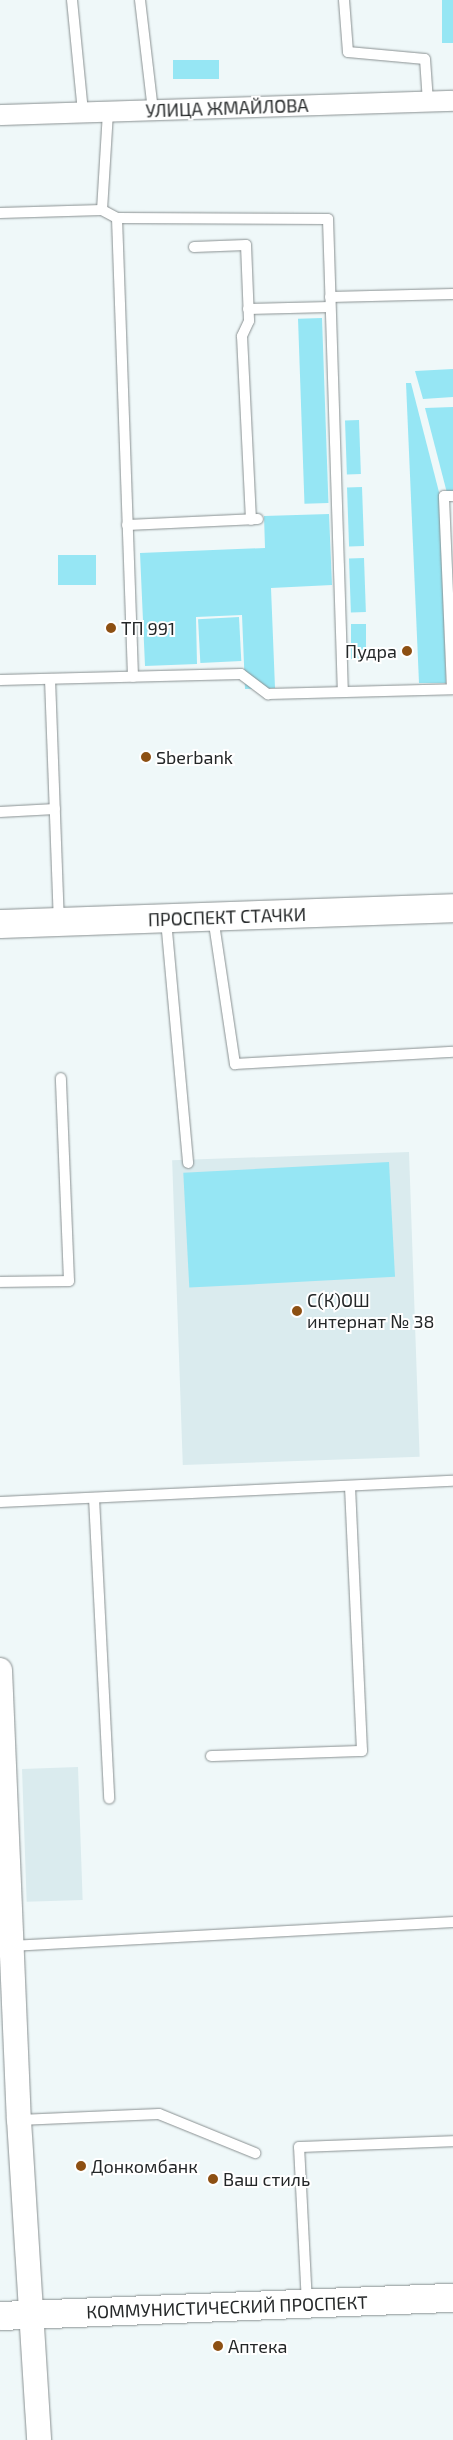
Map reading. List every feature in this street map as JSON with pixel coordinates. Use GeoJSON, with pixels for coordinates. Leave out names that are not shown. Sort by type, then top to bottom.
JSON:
{"type":"FeatureCollection","features":[{"type":"Feature","properties":{"kind":"main road","name":"ПРОСПЕКТ СТАЧКИ"},"geometry":{"type":"LineString","coordinates":[[0,924],[213,918],[453,908]]}},
{"type":"Feature","properties":{"kind":"main road","name":"КОММУНИСТИЧЕСКИЙ ПРОСПЕКТ"},"geometry":{"type":"LineString","coordinates":[[0,2316],[453,2298]]}},
{"type":"Feature","properties":{"kind":"street","name":"УЛИЦА ЖМАЙЛОВА"},"geometry":{"type":"LineString","coordinates":[[0,115],[453,101]]}},
{"type":"Feature","properties":{"kind":"street"},"geometry":{"type":"LineString","coordinates":[[0,1670],[19,2120],[39,2440]]}},
{"type":"Feature","properties":{"kind":"lane"},"geometry":{"type":"LineString","coordinates":[[72,0],[83,113]]}},
{"type":"Feature","properties":{"kind":"lane"},"geometry":{"type":"LineString","coordinates":[[140,0],[153,111]]}},
{"type":"Feature","properties":{"kind":"lane"},"geometry":{"type":"LineString","coordinates":[[344,0],[348,52],[425,59],[428,102]]}},
{"type":"Feature","properties":{"kind":"lane"},"geometry":{"type":"LineString","coordinates":[[102,210],[108,112]]}},
{"type":"Feature","properties":{"kind":"lane"},"geometry":{"type":"LineString","coordinates":[[0,213],[102,210],[117,218],[328,219],[343,692]]}},
{"type":"Feature","properties":{"kind":"lane"},"geometry":{"type":"LineString","coordinates":[[117,218],[126,524],[133,677]]}},
{"type":"Feature","properties":{"kind":"lane"},"geometry":{"type":"LineString","coordinates":[[126,524],[255,520],[242,336],[248,309],[246,245],[194,247]]}},
{"type":"Feature","properties":{"kind":"lane"},"geometry":{"type":"LineString","coordinates":[[248,309],[453,294]]}},
{"type":"Feature","properties":{"kind":"lane"},"geometry":{"type":"LineString","coordinates":[[0,680],[241,674],[268,694],[452,689],[444,496],[453,496]]}},
{"type":"Feature","properties":{"kind":"lane"},"geometry":{"type":"LineString","coordinates":[[50,679],[59,922]]}},
{"type":"Feature","properties":{"kind":"lane"},"geometry":{"type":"LineString","coordinates":[[0,812],[54,809]]}},
{"type":"Feature","properties":{"kind":"lane"},"geometry":{"type":"LineString","coordinates":[[213,918],[235,1064],[453,1052]]}},
{"type":"Feature","properties":{"kind":"lane"},"geometry":{"type":"LineString","coordinates":[[166,919],[188,1163]]}},
{"type":"Feature","properties":{"kind":"lane"},"geometry":{"type":"LineString","coordinates":[[0,1282],[69,1281],[61,1078]]}},
{"type":"Feature","properties":{"kind":"lane"},"geometry":{"type":"LineString","coordinates":[[0,1502],[453,1481]]}},
{"type":"Feature","properties":{"kind":"lane"},"geometry":{"type":"LineString","coordinates":[[211,1756],[362,1751],[350,1486]]}},
{"type":"Feature","properties":{"kind":"lane"},"geometry":{"type":"LineString","coordinates":[[94,1498],[109,1799]]}},
{"type":"Feature","properties":{"kind":"lane"},"geometry":{"type":"LineString","coordinates":[[12,1946],[453,1922]]}},
{"type":"Feature","properties":{"kind":"lane"},"geometry":{"type":"LineString","coordinates":[[19,2120],[159,2114],[255,2153]]}},
{"type":"Feature","properties":{"kind":"lane"},"geometry":{"type":"LineString","coordinates":[[308,2304],[299,2147],[453,2141]]}},
{"type":"Feature","properties":{"kind":"shaded area"},"geometry":{"type":"Polygon","coordinates":[[[442,0],[453,0],[453,43],[442,43],[442,0]]]}},
{"type":"Feature","properties":{"kind":"shaded area"},"geometry":{"type":"Polygon","coordinates":[[[173,60],[219,60],[219,79],[173,79],[173,60]]]}},
{"type":"Feature","properties":{"kind":"shaded area"},"geometry":{"type":"Polygon","coordinates":[[[322,318],[328,503],[304,504],[298,319],[322,318]]]}},
{"type":"Feature","properties":{"kind":"shaded area"},"geometry":{"type":"Polygon","coordinates":[[[453,369],[453,397],[423,399],[415,371],[453,369]]]}},
{"type":"Feature","properties":{"kind":"shaded area"},"geometry":{"type":"Polygon","coordinates":[[[406,383],[411,383],[440,496],[446,683],[419,683],[406,383]]]}},
{"type":"Feature","properties":{"kind":"shaded area"},"geometry":{"type":"Polygon","coordinates":[[[453,407],[453,492],[447,493],[425,408],[453,407]]]}},
{"type":"Feature","properties":{"kind":"shaded area"},"geometry":{"type":"Polygon","coordinates":[[[345,420],[359,420],[361,474],[347,474],[345,420]]]}},
{"type":"Feature","properties":{"kind":"shaded area"},"geometry":{"type":"Polygon","coordinates":[[[362,487],[364,546],[349,546],[347,488],[362,487]]]}},
{"type":"Feature","properties":{"kind":"shaded area"},"geometry":{"type":"Polygon","coordinates":[[[329,514],[332,585],[271,588],[275,688],[245,689],[242,615],[196,617],[197,664],[145,666],[140,553],[265,548],[264,516],[329,514]]]}},
{"type":"Feature","properties":{"kind":"shaded area"},"geometry":{"type":"Polygon","coordinates":[[[58,555],[96,555],[96,585],[58,585],[58,555]]]}},
{"type":"Feature","properties":{"kind":"shaded area"},"geometry":{"type":"Polygon","coordinates":[[[364,558],[366,612],[351,612],[349,559],[364,558]]]}},
{"type":"Feature","properties":{"kind":"shaded area"},"geometry":{"type":"Polygon","coordinates":[[[239,617],[241,661],[200,663],[198,619],[239,617]]]}},
{"type":"Feature","properties":{"kind":"shaded area"},"geometry":{"type":"Polygon","coordinates":[[[351,624],[366,624],[366,659],[351,659],[351,624]]]}},
{"type":"Feature","properties":{"kind":"shaded area","name":"С(К)ОШ интернат № 38"},"geometry":{"type":"Polygon","coordinates":[[[409,1152],[420,1457],[183,1465],[172,1160],[409,1152]]]}},
{"type":"Feature","properties":{"kind":"shaded area"},"geometry":{"type":"Polygon","coordinates":[[[389,1162],[395,1277],[189,1288],[183,1173],[389,1162]]]}},
{"type":"Feature","properties":{"kind":"shaded area"},"geometry":{"type":"Polygon","coordinates":[[[78,1767],[83,1900],[27,1902],[22,1769],[78,1767]]]}},
{"type":"Feature","properties":{"kind":"place","name":"ТП 991"},"geometry":{"type":"Point","coordinates":[111,628]}},
{"type":"Feature","properties":{"kind":"place","name":"Пудра"},"geometry":{"type":"Point","coordinates":[407,651]}},
{"type":"Feature","properties":{"kind":"place","name":"Sberbank"},"geometry":{"type":"Point","coordinates":[146,757]}},
{"type":"Feature","properties":{"kind":"place","name":"С(К)ОШ интернат № 38"},"geometry":{"type":"Point","coordinates":[297,1311]}},
{"type":"Feature","properties":{"kind":"place","name":"Донкомбанк"},"geometry":{"type":"Point","coordinates":[81,2166]}},
{"type":"Feature","properties":{"kind":"place","name":"Ваш стиль"},"geometry":{"type":"Point","coordinates":[213,2179]}},
{"type":"Feature","properties":{"kind":"place","name":"Аптека"},"geometry":{"type":"Point","coordinates":[218,2346]}}]}
